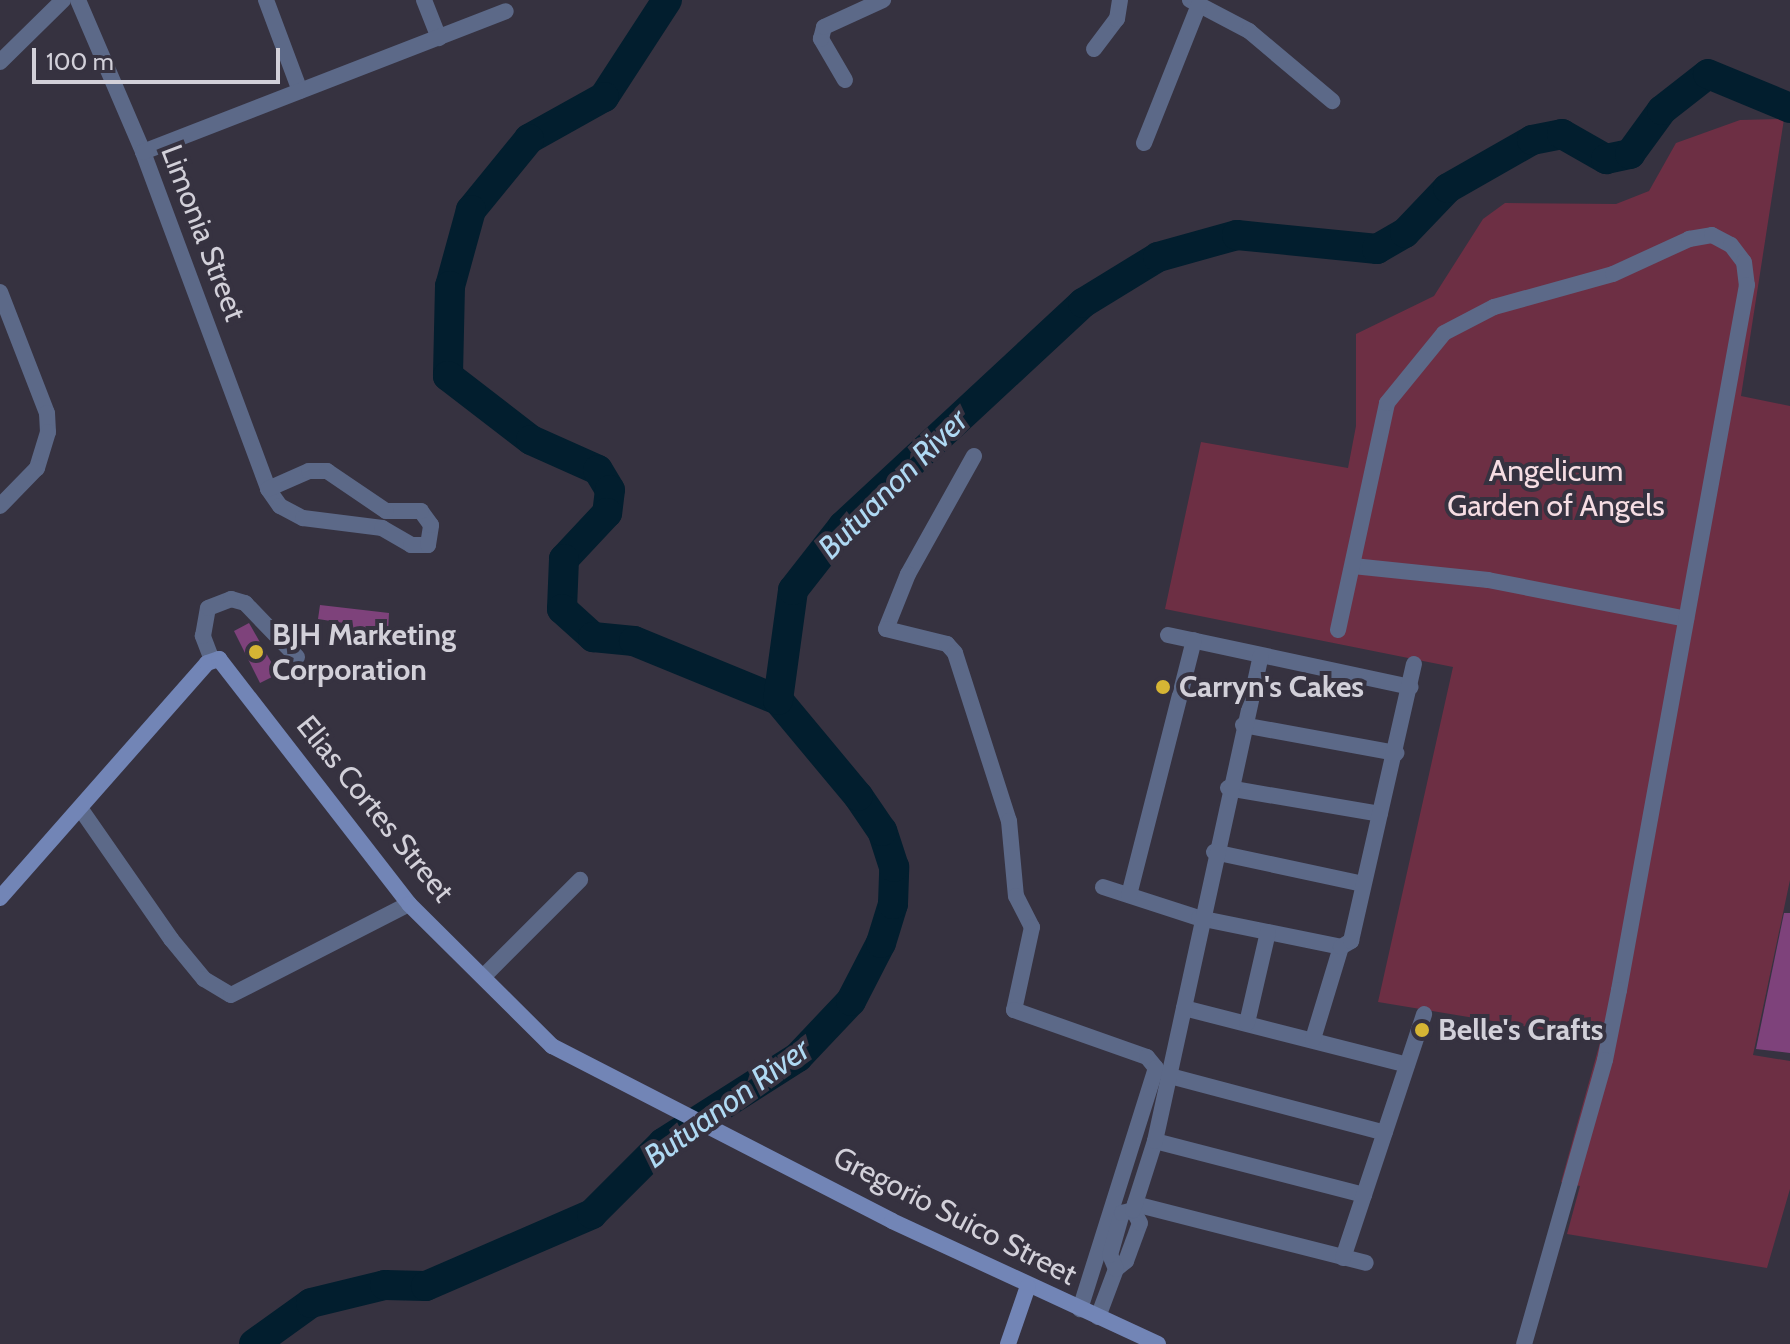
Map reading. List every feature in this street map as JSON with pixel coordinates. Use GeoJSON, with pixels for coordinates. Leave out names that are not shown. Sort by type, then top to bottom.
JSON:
{"type":"FeatureCollection","features":[{"type":"Feature","properties":{"kind":"street"},"geometry":{"type":"LineString","coordinates":[[0,62],[63,0]]}},
{"type":"Feature","properties":{"kind":"street","name":"Limonia Street"},"geometry":{"type":"LineString","coordinates":[[78,0],[143,152],[268,489],[280,506],[303,518],[384,520],[327,471],[309,471],[268,489]]}},
{"type":"Feature","properties":{"kind":"street"},"geometry":{"type":"LineString","coordinates":[[266,0],[300,91]]}},
{"type":"Feature","properties":{"kind":"street"},"geometry":{"type":"LineString","coordinates":[[424,0],[439,38]]}},
{"type":"Feature","properties":{"kind":"street"},"geometry":{"type":"LineString","coordinates":[[845,80],[821,39],[824,27],[852,7],[883,0]]}},
{"type":"Feature","properties":{"kind":"street"},"geometry":{"type":"LineString","coordinates":[[1094,49],[1117,19],[1120,0]]}},
{"type":"Feature","properties":{"kind":"street"},"geometry":{"type":"LineString","coordinates":[[1144,143],[1195,3],[1249,31],[1332,101]]}},
{"type":"Feature","properties":{"kind":"street"},"geometry":{"type":"LineString","coordinates":[[143,152],[506,11]]}},
{"type":"Feature","properties":{"kind":"street"},"geometry":{"type":"LineString","coordinates":[[1338,630],[1387,403],[1444,333],[1494,307],[1613,274],[1712,235],[1744,262],[1747,285],[1605,1060],[1524,1344]]}},
{"type":"Feature","properties":{"kind":"street"},"geometry":{"type":"LineString","coordinates":[[0,292],[47,413],[48,432],[37,468],[0,506]]}},
{"type":"Feature","properties":{"kind":"street"},"geometry":{"type":"LineString","coordinates":[[974,456],[908,574],[886,629],[947,644],[955,653],[1009,821],[1016,896],[1032,927],[1014,1010],[1147,1057],[1156,1068],[1080,1309]]}},
{"type":"Feature","properties":{"kind":"street"},"geometry":{"type":"LineString","coordinates":[[1353,566],[1488,580],[1686,619]]}},
{"type":"Feature","properties":{"kind":"street"},"geometry":{"type":"LineString","coordinates":[[0,898],[212,660],[203,636],[208,608],[231,599],[245,603],[297,657]]}},
{"type":"Feature","properties":{"kind":"street"},"geometry":{"type":"LineString","coordinates":[[1168,635],[1410,687]]}},
{"type":"Feature","properties":{"kind":"street"},"geometry":{"type":"LineString","coordinates":[[1129,895],[1194,640]]}},
{"type":"Feature","properties":{"kind":"street"},"geometry":{"type":"LineString","coordinates":[[1134,1207],[1155,1141],[1170,1076],[1199,918],[1261,656]]}},
{"type":"Feature","properties":{"kind":"street","name":"Elias Cortes Street"},"geometry":{"type":"LineString","coordinates":[[212,660],[223,661],[409,904],[552,1046],[646,1099],[727,1136]]}},
{"type":"Feature","properties":{"kind":"street"},"geometry":{"type":"LineString","coordinates":[[1313,1039],[1341,947],[1351,941],[1414,664]]}},
{"type":"Feature","properties":{"kind":"street"},"geometry":{"type":"LineString","coordinates":[[1243,725],[1396,753]]}},
{"type":"Feature","properties":{"kind":"street"},"geometry":{"type":"LineString","coordinates":[[1228,788],[1380,814]]}},
{"type":"Feature","properties":{"kind":"street"},"geometry":{"type":"LineString","coordinates":[[80,808],[179,949],[204,979],[231,995],[409,904]]}},
{"type":"Feature","properties":{"kind":"street"},"geometry":{"type":"LineString","coordinates":[[1214,852],[1363,884]]}},
{"type":"Feature","properties":{"kind":"street"},"geometry":{"type":"LineString","coordinates":[[484,976],[580,880]]}},
{"type":"Feature","properties":{"kind":"street"},"geometry":{"type":"LineString","coordinates":[[1103,887],[1199,918],[1341,947]]}},
{"type":"Feature","properties":{"kind":"street"},"geometry":{"type":"LineString","coordinates":[[1247,1023],[1268,932]]}},
{"type":"Feature","properties":{"kind":"street"},"geometry":{"type":"LineString","coordinates":[[1184,1008],[1407,1065]]}},
{"type":"Feature","properties":{"kind":"street"},"geometry":{"type":"LineString","coordinates":[[1343,1258],[1424,1014]]}},
{"type":"Feature","properties":{"kind":"street"},"geometry":{"type":"LineString","coordinates":[[1170,1076],[1385,1133]]}},
{"type":"Feature","properties":{"kind":"street","name":"Gregorio Suico Street"},"geometry":{"type":"LineString","coordinates":[[727,1136],[1028,1286],[1158,1344]]}},
{"type":"Feature","properties":{"kind":"street"},"geometry":{"type":"LineString","coordinates":[[1155,1141],[1364,1195]]}},
{"type":"Feature","properties":{"kind":"street"},"geometry":{"type":"LineString","coordinates":[[1098,1317],[1116,1269],[1110,1255],[1122,1213],[1134,1207],[1366,1263]]}},
{"type":"Feature","properties":{"kind":"street"},"geometry":{"type":"LineString","coordinates":[[1008,1344],[1028,1286]]}},
{"type":"Feature","properties":{"kind":"green space","name":"Angelicum Garden of Angels"},"geometry":{"type":"Polygon","coordinates":[[[1784,119],[1741,396],[1790,406],[1790,880],[1753,1055],[1790,1061],[1790,1189],[1767,1268],[1567,1234],[1580,1186],[1561,1182],[1601,1039],[1378,1002],[1453,667],[1165,609],[1201,442],[1348,468],[1356,426],[1356,334],[1434,296],[1483,219],[1505,203],[1616,204],[1649,191],[1676,143],[1740,120],[1784,119]]]}},
{"type":"Feature","properties":{"kind":"building"},"geometry":{"type":"Polygon","coordinates":[[[320,605],[389,613],[388,633],[369,631],[368,645],[349,643],[350,624],[318,619],[320,605]]]}},
{"type":"Feature","properties":{"kind":"building","name":"BJH Marketing Corporation"},"geometry":{"type":"Polygon","coordinates":[[[249,623],[278,674],[260,683],[234,631],[249,623]]]}},
{"type":"Feature","properties":{"kind":"building"},"geometry":{"type":"Polygon","coordinates":[[[1784,913],[1790,913],[1790,1053],[1756,1049],[1784,913]]]}},
{"type":"Feature","properties":{"kind":"waterway"},"geometry":{"type":"LineString","coordinates":[[667,0],[604,97],[529,139],[471,210],[450,286],[448,376],[531,440],[598,470],[610,490],[607,513],[564,559],[562,609],[593,637],[634,641],[778,700]]}},
{"type":"Feature","properties":{"kind":"waterway","name":"Butuanon River"},"geometry":{"type":"LineString","coordinates":[[254,1344],[311,1303],[385,1285],[426,1286],[592,1214],[663,1143],[798,1057],[851,1001],[881,943],[893,904],[894,867],[882,831],[858,796],[778,700],[793,590],[843,526],[1083,303],[1158,257],[1237,235],[1377,249],[1405,233],[1448,188],[1532,140],[1562,134],[1606,159],[1630,154],[1662,110],[1708,74],[1790,108]]}},
{"type":"Feature","properties":{"kind":"place","name":"BJH Marketing Corporation"},"geometry":{"type":"Point","coordinates":[256,652]}},
{"type":"Feature","properties":{"kind":"place","name":"Carryn's Cakes"},"geometry":{"type":"Point","coordinates":[1163,687]}},
{"type":"Feature","properties":{"kind":"place","name":"Belle's Crafts"},"geometry":{"type":"Point","coordinates":[1422,1030]}}]}
